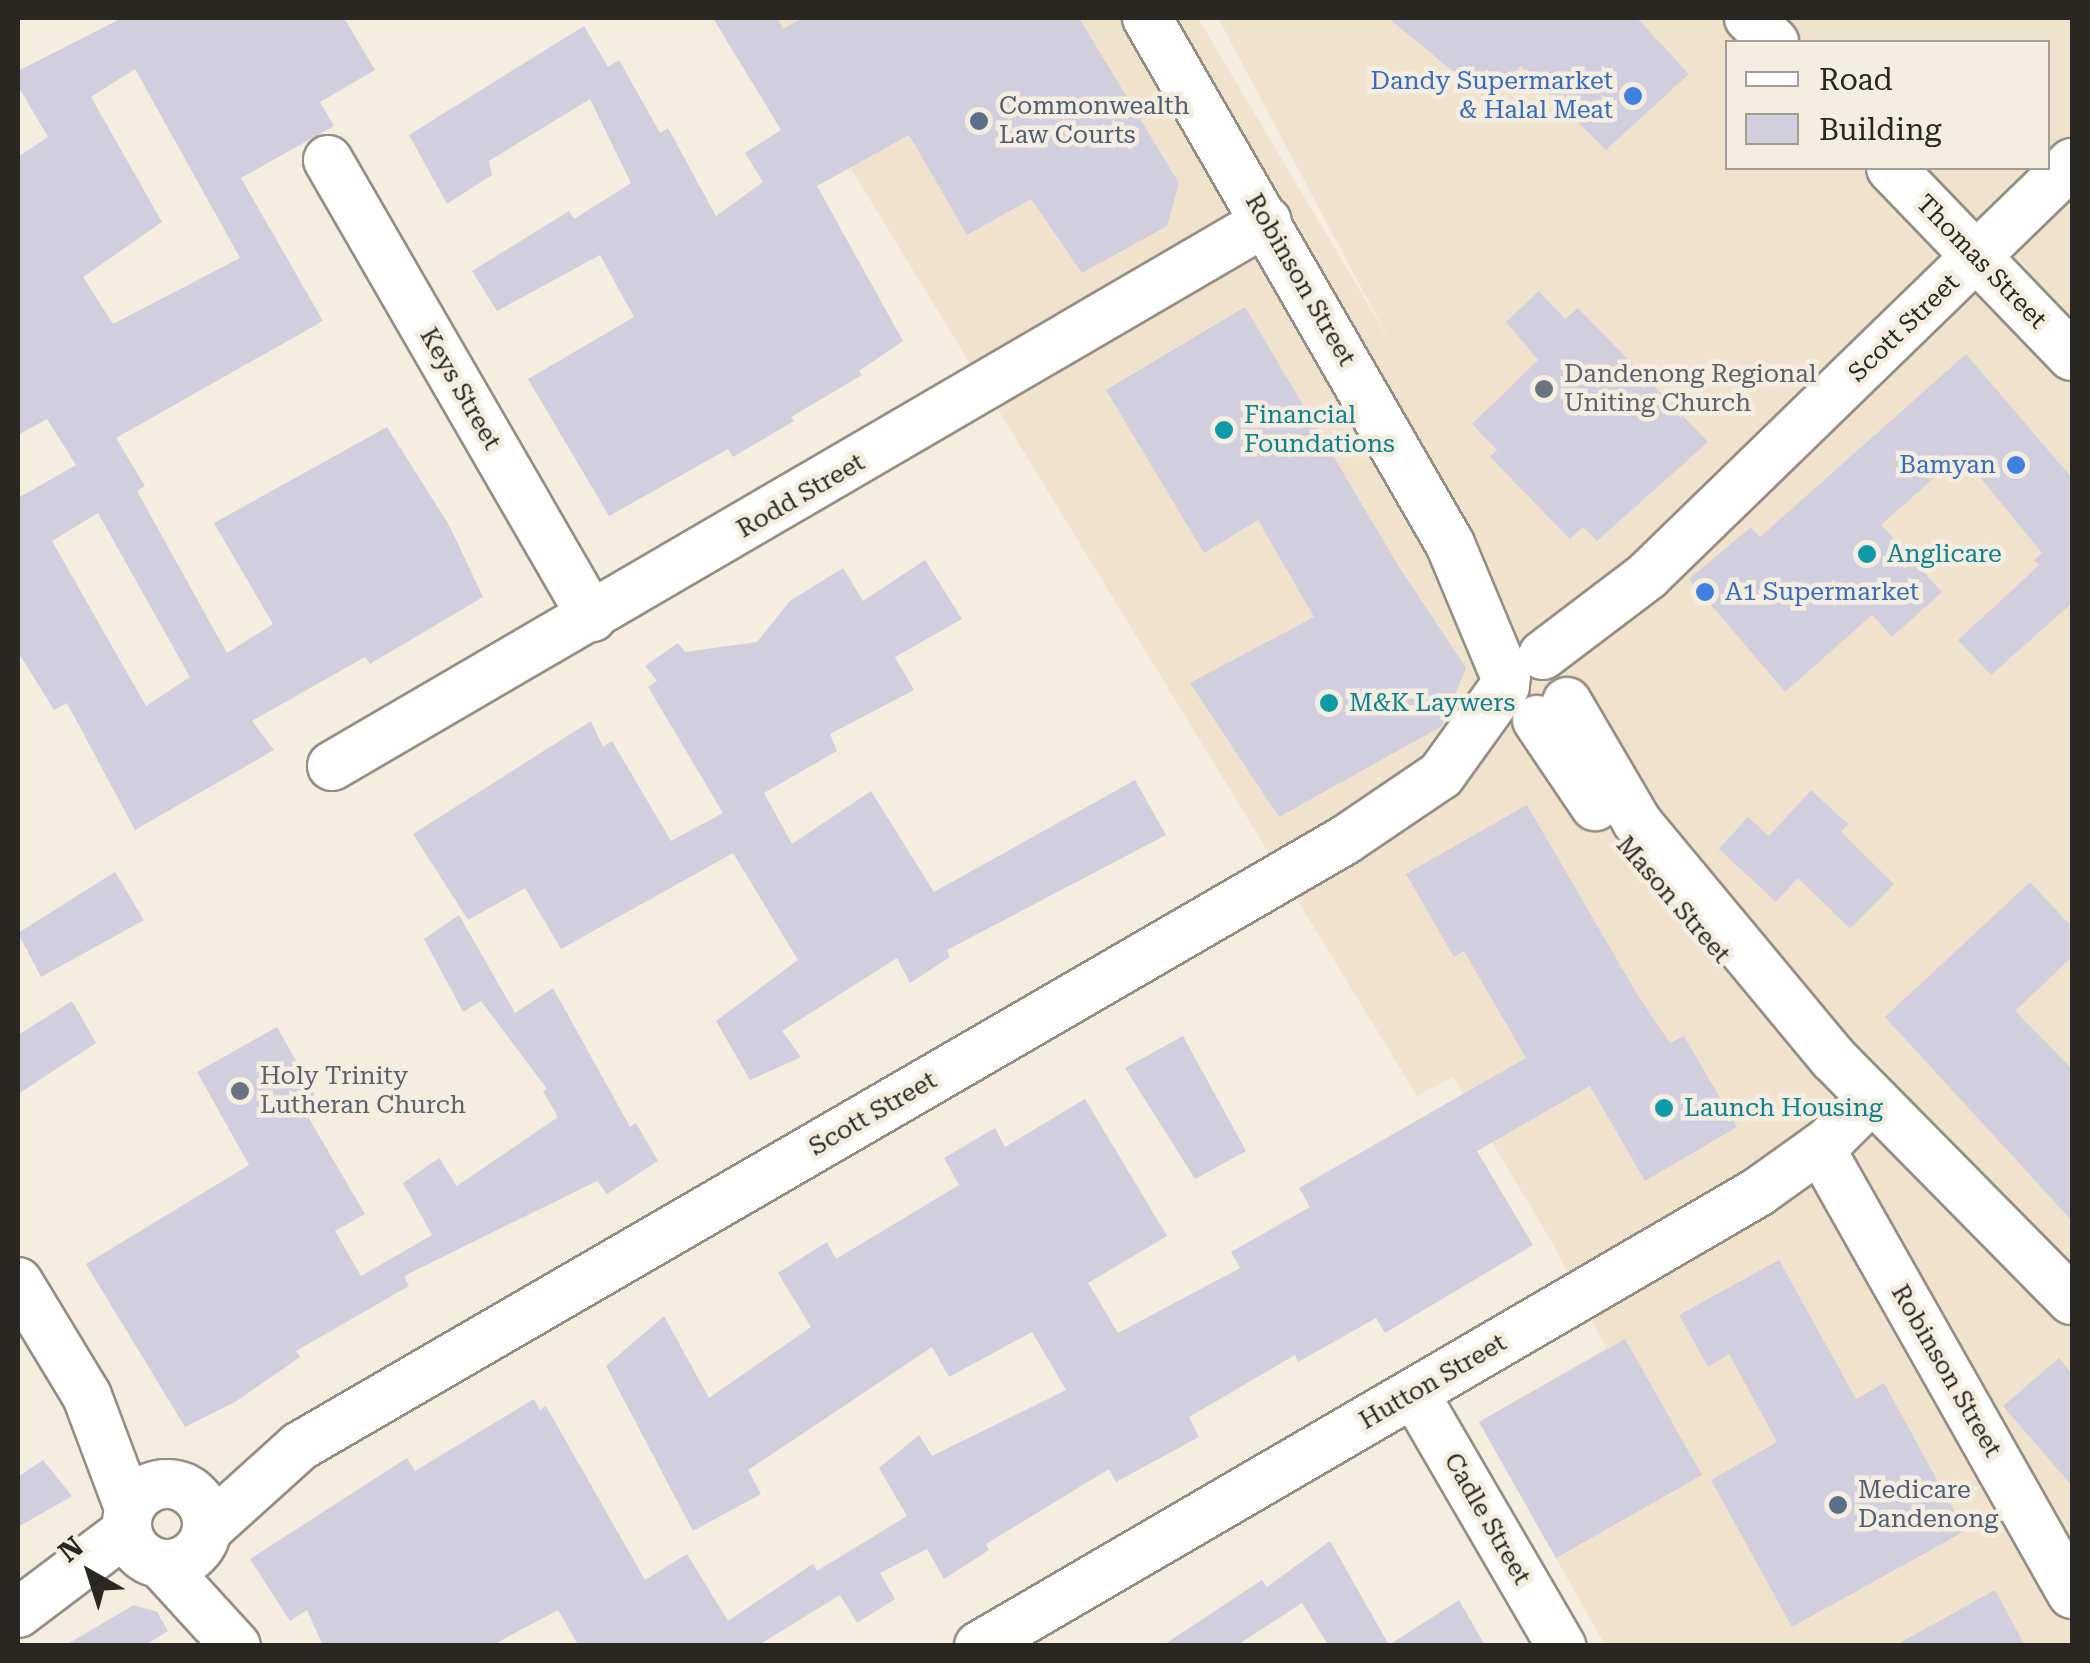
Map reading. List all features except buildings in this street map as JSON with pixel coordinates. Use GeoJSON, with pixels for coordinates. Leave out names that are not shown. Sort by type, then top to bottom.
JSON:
{"type":"FeatureCollection","features":[{"type":"Feature","properties":{"kind":"street","name":"Robinson Street"},"geometry":{"type":"LineString","coordinates":[[1147,18],[1450,544],[1537,687],[1637,822]]}},
{"type":"Feature","properties":{"kind":"street"},"geometry":{"type":"LineString","coordinates":[[1749,18],[1772,40]]}},
{"type":"Feature","properties":{"kind":"street","name":"Keys Street"},"geometry":{"type":"LineString","coordinates":[[328,160],[592,617]]}},
{"type":"Feature","properties":{"kind":"street","name":"Scott Street"},"geometry":{"type":"LineString","coordinates":[[22,1611],[152,1522],[300,1446],[1345,840],[1442,775],[1466,770],[1504,746],[1537,687],[1646,576],[1977,260],[2072,163]]}},
{"type":"Feature","properties":{"kind":"street","name":"Thomas Street"},"geometry":{"type":"LineString","coordinates":[[1893,170],[2072,356]]}},
{"type":"Feature","properties":{"kind":"street","name":"Rodd Street"},"geometry":{"type":"LineString","coordinates":[[332,766],[1267,221]]}},
{"type":"Feature","properties":{"kind":"street","name":"Mason Street"},"geometry":{"type":"LineString","coordinates":[[1537,687],[1612,830],[1759,1000],[1832,1058]]}},
{"type":"Feature","properties":{"kind":"street","name":"Mason Street"},"geometry":{"type":"LineString","coordinates":[[1637,822],[1832,1058],[2072,1300]]}},
{"type":"Feature","properties":{"kind":"street","name":"Hutton Street"},"geometry":{"type":"LineString","coordinates":[[979,1646],[1758,1192],[1820,1148],[1872,1098]]}},
{"type":"Feature","properties":{"kind":"street","name":"Robinson Street"},"geometry":{"type":"LineString","coordinates":[[1820,1148],[2072,1594]]}},
{"type":"Feature","properties":{"kind":"street"},"geometry":{"type":"LineString","coordinates":[[18,1282],[87,1396],[152,1522],[237,1646]]}},
{"type":"Feature","properties":{"kind":"street","name":"Cadle Street"},"geometry":{"type":"LineString","coordinates":[[1414,1392],[1561,1646]]}},
{"type":"Feature","properties":{"kind":"street","name":"Scott Street"},"geometry":{"type":"LineString","coordinates":[[152,1522],[185,1560],[300,1446]]}},
{"type":"Feature","properties":{"kind":"street"},"geometry":{"type":"LineString","coordinates":[[206,1535],[237,1646]]}},
{"type":"Feature","properties":{"kind":"shaded area"},"geometry":{"type":"Polygon","coordinates":[[[759,18],[1198,18],[1388,338],[1218,18],[2072,18],[2072,1645],[1605,1645],[1479,1422],[1606,1348],[1553,1244],[1453,1077],[1417,1096],[759,18]]]}},
{"type":"Feature","properties":{"kind":"place","name":"Dandy Supermarket & Halal Meat"},"geometry":{"type":"Point","coordinates":[1633,96]}},
{"type":"Feature","properties":{"kind":"place","name":"Commonwealth Law Courts"},"geometry":{"type":"Point","coordinates":[979,121]}},
{"type":"Feature","properties":{"kind":"place","name":"Dandenong Regional Uniting Church"},"geometry":{"type":"Point","coordinates":[1544,389]}},
{"type":"Feature","properties":{"kind":"place","name":"Financial Foundations"},"geometry":{"type":"Point","coordinates":[1224,430]}},
{"type":"Feature","properties":{"kind":"place","name":"Bamyan"},"geometry":{"type":"Point","coordinates":[2016,465]}},
{"type":"Feature","properties":{"kind":"place","name":"Anglicare"},"geometry":{"type":"Point","coordinates":[1867,554]}},
{"type":"Feature","properties":{"kind":"place","name":"A1 Supermarket"},"geometry":{"type":"Point","coordinates":[1705,592]}},
{"type":"Feature","properties":{"kind":"place","name":"M&K Laywers"},"geometry":{"type":"Point","coordinates":[1329,703]}},
{"type":"Feature","properties":{"kind":"place","name":"Holy Trinity Lutheran Church"},"geometry":{"type":"Point","coordinates":[240,1091]}},
{"type":"Feature","properties":{"kind":"place","name":"Launch Housing"},"geometry":{"type":"Point","coordinates":[1664,1108]}},
{"type":"Feature","properties":{"kind":"place","name":"Medicare Dandenong"},"geometry":{"type":"Point","coordinates":[1838,1505]}}]}
